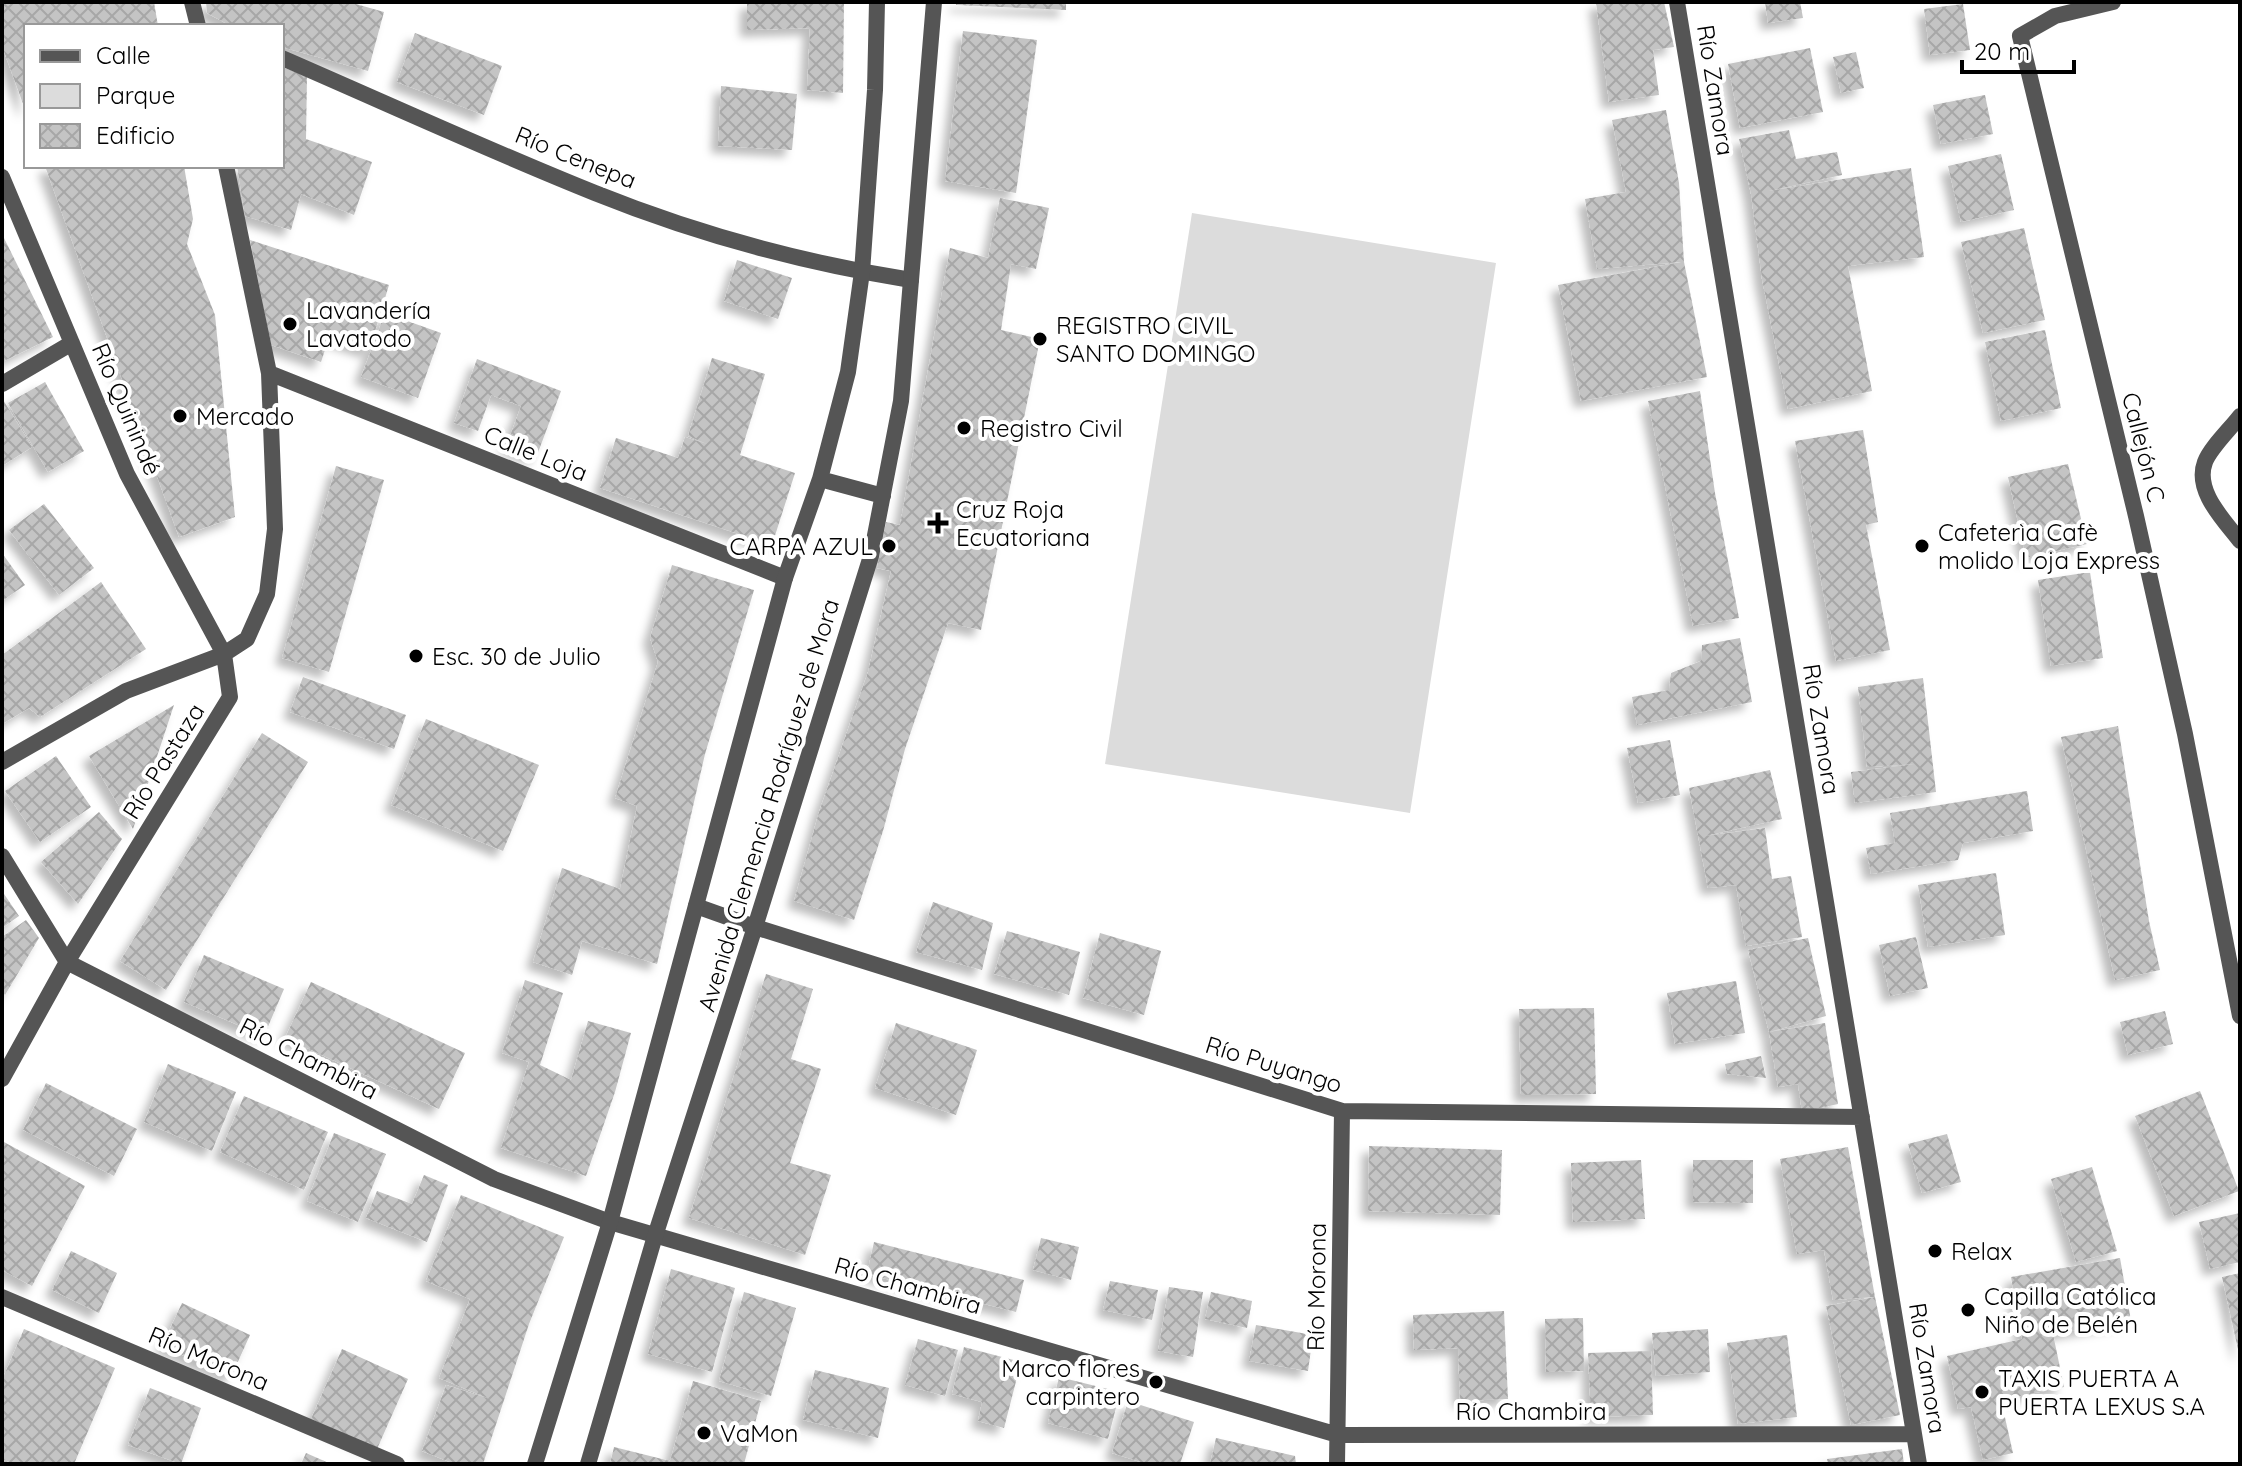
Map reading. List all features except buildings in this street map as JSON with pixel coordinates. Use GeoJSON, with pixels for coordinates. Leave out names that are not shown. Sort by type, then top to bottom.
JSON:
{"type":"FeatureCollection","features":[{"type":"Feature","properties":{"kind":"street"},"geometry":{"type":"LineString","coordinates":[[192,2],[201,24]]}},
{"type":"Feature","properties":{"kind":"street","name":"Avenida Clemencia Rodríguez de Mora"},"geometry":{"type":"LineString","coordinates":[[535,1464],[610,1222],[785,578],[820,479],[848,372],[862,272],[875,90],[877,2]]}},
{"type":"Feature","properties":{"kind":"street","name":"Avenida Clemencia Rodríguez de Mora"},"geometry":{"type":"LineString","coordinates":[[588,1464],[655,1236],[871,556],[901,401],[934,2]]}},
{"type":"Feature","properties":{"kind":"street","name":"Río Zamora"},"geometry":{"type":"LineString","coordinates":[[1677,2],[1919,1464]]}},
{"type":"Feature","properties":{"kind":"street","name":"Callejón C"},"geometry":{"type":"LineString","coordinates":[[2113,2],[2055,16],[2020,36],[2136,516],[2185,734],[2240,1016]]}},
{"type":"Feature","properties":{"kind":"street","name":"Río Cenepa"},"geometry":{"type":"LineString","coordinates":[[284,59],[597,194],[725,238],[862,272],[911,280]]}},
{"type":"Feature","properties":{"kind":"street"},"geometry":{"type":"LineString","coordinates":[[2,762],[126,691],[224,654],[247,639],[267,594],[275,529],[269,373],[226,168]]}},
{"type":"Feature","properties":{"kind":"street","name":"Río Quinindé"},"geometry":{"type":"LineString","coordinates":[[2,177],[127,474],[224,654]]}},
{"type":"Feature","properties":{"kind":"street"},"geometry":{"type":"LineString","coordinates":[[2,384],[72,343]]}},
{"type":"Feature","properties":{"kind":"street","name":"Calle Loja"},"geometry":{"type":"LineString","coordinates":[[269,373],[785,578]]}},
{"type":"Feature","properties":{"kind":"street"},"geometry":{"type":"LineString","coordinates":[[2240,416],[2205,461],[2203,479],[2209,499],[2240,541]]}},
{"type":"Feature","properties":{"kind":"street"},"geometry":{"type":"LineString","coordinates":[[820,479],[883,496]]}},
{"type":"Feature","properties":{"kind":"street","name":"Río Pastaza"},"geometry":{"type":"LineString","coordinates":[[2,1079],[67,962],[230,697],[224,654]]}},
{"type":"Feature","properties":{"kind":"street"},"geometry":{"type":"LineString","coordinates":[[2,856],[67,962]]}},
{"type":"Feature","properties":{"kind":"street","name":"Río Puyango"},"geometry":{"type":"LineString","coordinates":[[696,906],[1342,1111],[1862,1117]]}},
{"type":"Feature","properties":{"kind":"street","name":"Río Chambira"},"geometry":{"type":"LineString","coordinates":[[67,962],[494,1179],[655,1236],[1338,1435],[1914,1434]]}},
{"type":"Feature","properties":{"kind":"street","name":"Río Morona"},"geometry":{"type":"LineString","coordinates":[[1337,1464],[1342,1111]]}},
{"type":"Feature","properties":{"kind":"street","name":"Río Morona"},"geometry":{"type":"LineString","coordinates":[[2,1297],[397,1464]]}},
{"type":"Feature","properties":{"kind":"green space"},"geometry":{"type":"Polygon","coordinates":[[[1192,213],[1496,263],[1410,813],[1105,764],[1192,213]]]}},
{"type":"Feature","properties":{"kind":"place","name":"Lavandería Lavatodo"},"geometry":{"type":"Point","coordinates":[290,324]}},
{"type":"Feature","properties":{"kind":"place","name":"REGISTRO CIVIL SANTO DOMINGO"},"geometry":{"type":"Point","coordinates":[1040,339]}},
{"type":"Feature","properties":{"kind":"place","name":"Mercado"},"geometry":{"type":"Point","coordinates":[180,416]}},
{"type":"Feature","properties":{"kind":"place","name":"Registro Civil"},"geometry":{"type":"Point","coordinates":[964,428]}},
{"type":"Feature","properties":{"kind":"place","name":"Cruz Roja Ecuatoriana"},"geometry":{"type":"Point","coordinates":[938,523]}},
{"type":"Feature","properties":{"kind":"place","name":"CARPA AZUL"},"geometry":{"type":"Point","coordinates":[889,546]}},
{"type":"Feature","properties":{"kind":"place","name":"Cafeterìa Cafè molido Loja Express"},"geometry":{"type":"Point","coordinates":[1922,546]}},
{"type":"Feature","properties":{"kind":"place","name":"Esc. 30 de Julio"},"geometry":{"type":"Point","coordinates":[416,656]}},
{"type":"Feature","properties":{"kind":"place","name":"Relax"},"geometry":{"type":"Point","coordinates":[1935,1251]}},
{"type":"Feature","properties":{"kind":"place","name":"Capilla Católica Niño de Belén"},"geometry":{"type":"Point","coordinates":[1968,1310]}},
{"type":"Feature","properties":{"kind":"place","name":"Marco flores carpintero"},"geometry":{"type":"Point","coordinates":[1156,1382]}},
{"type":"Feature","properties":{"kind":"place","name":"TAXIS PUERTA A PUERTA LEXUS S.A"},"geometry":{"type":"Point","coordinates":[1982,1392]}},
{"type":"Feature","properties":{"kind":"place","name":"VaMon"},"geometry":{"type":"Point","coordinates":[704,1433]}}]}
